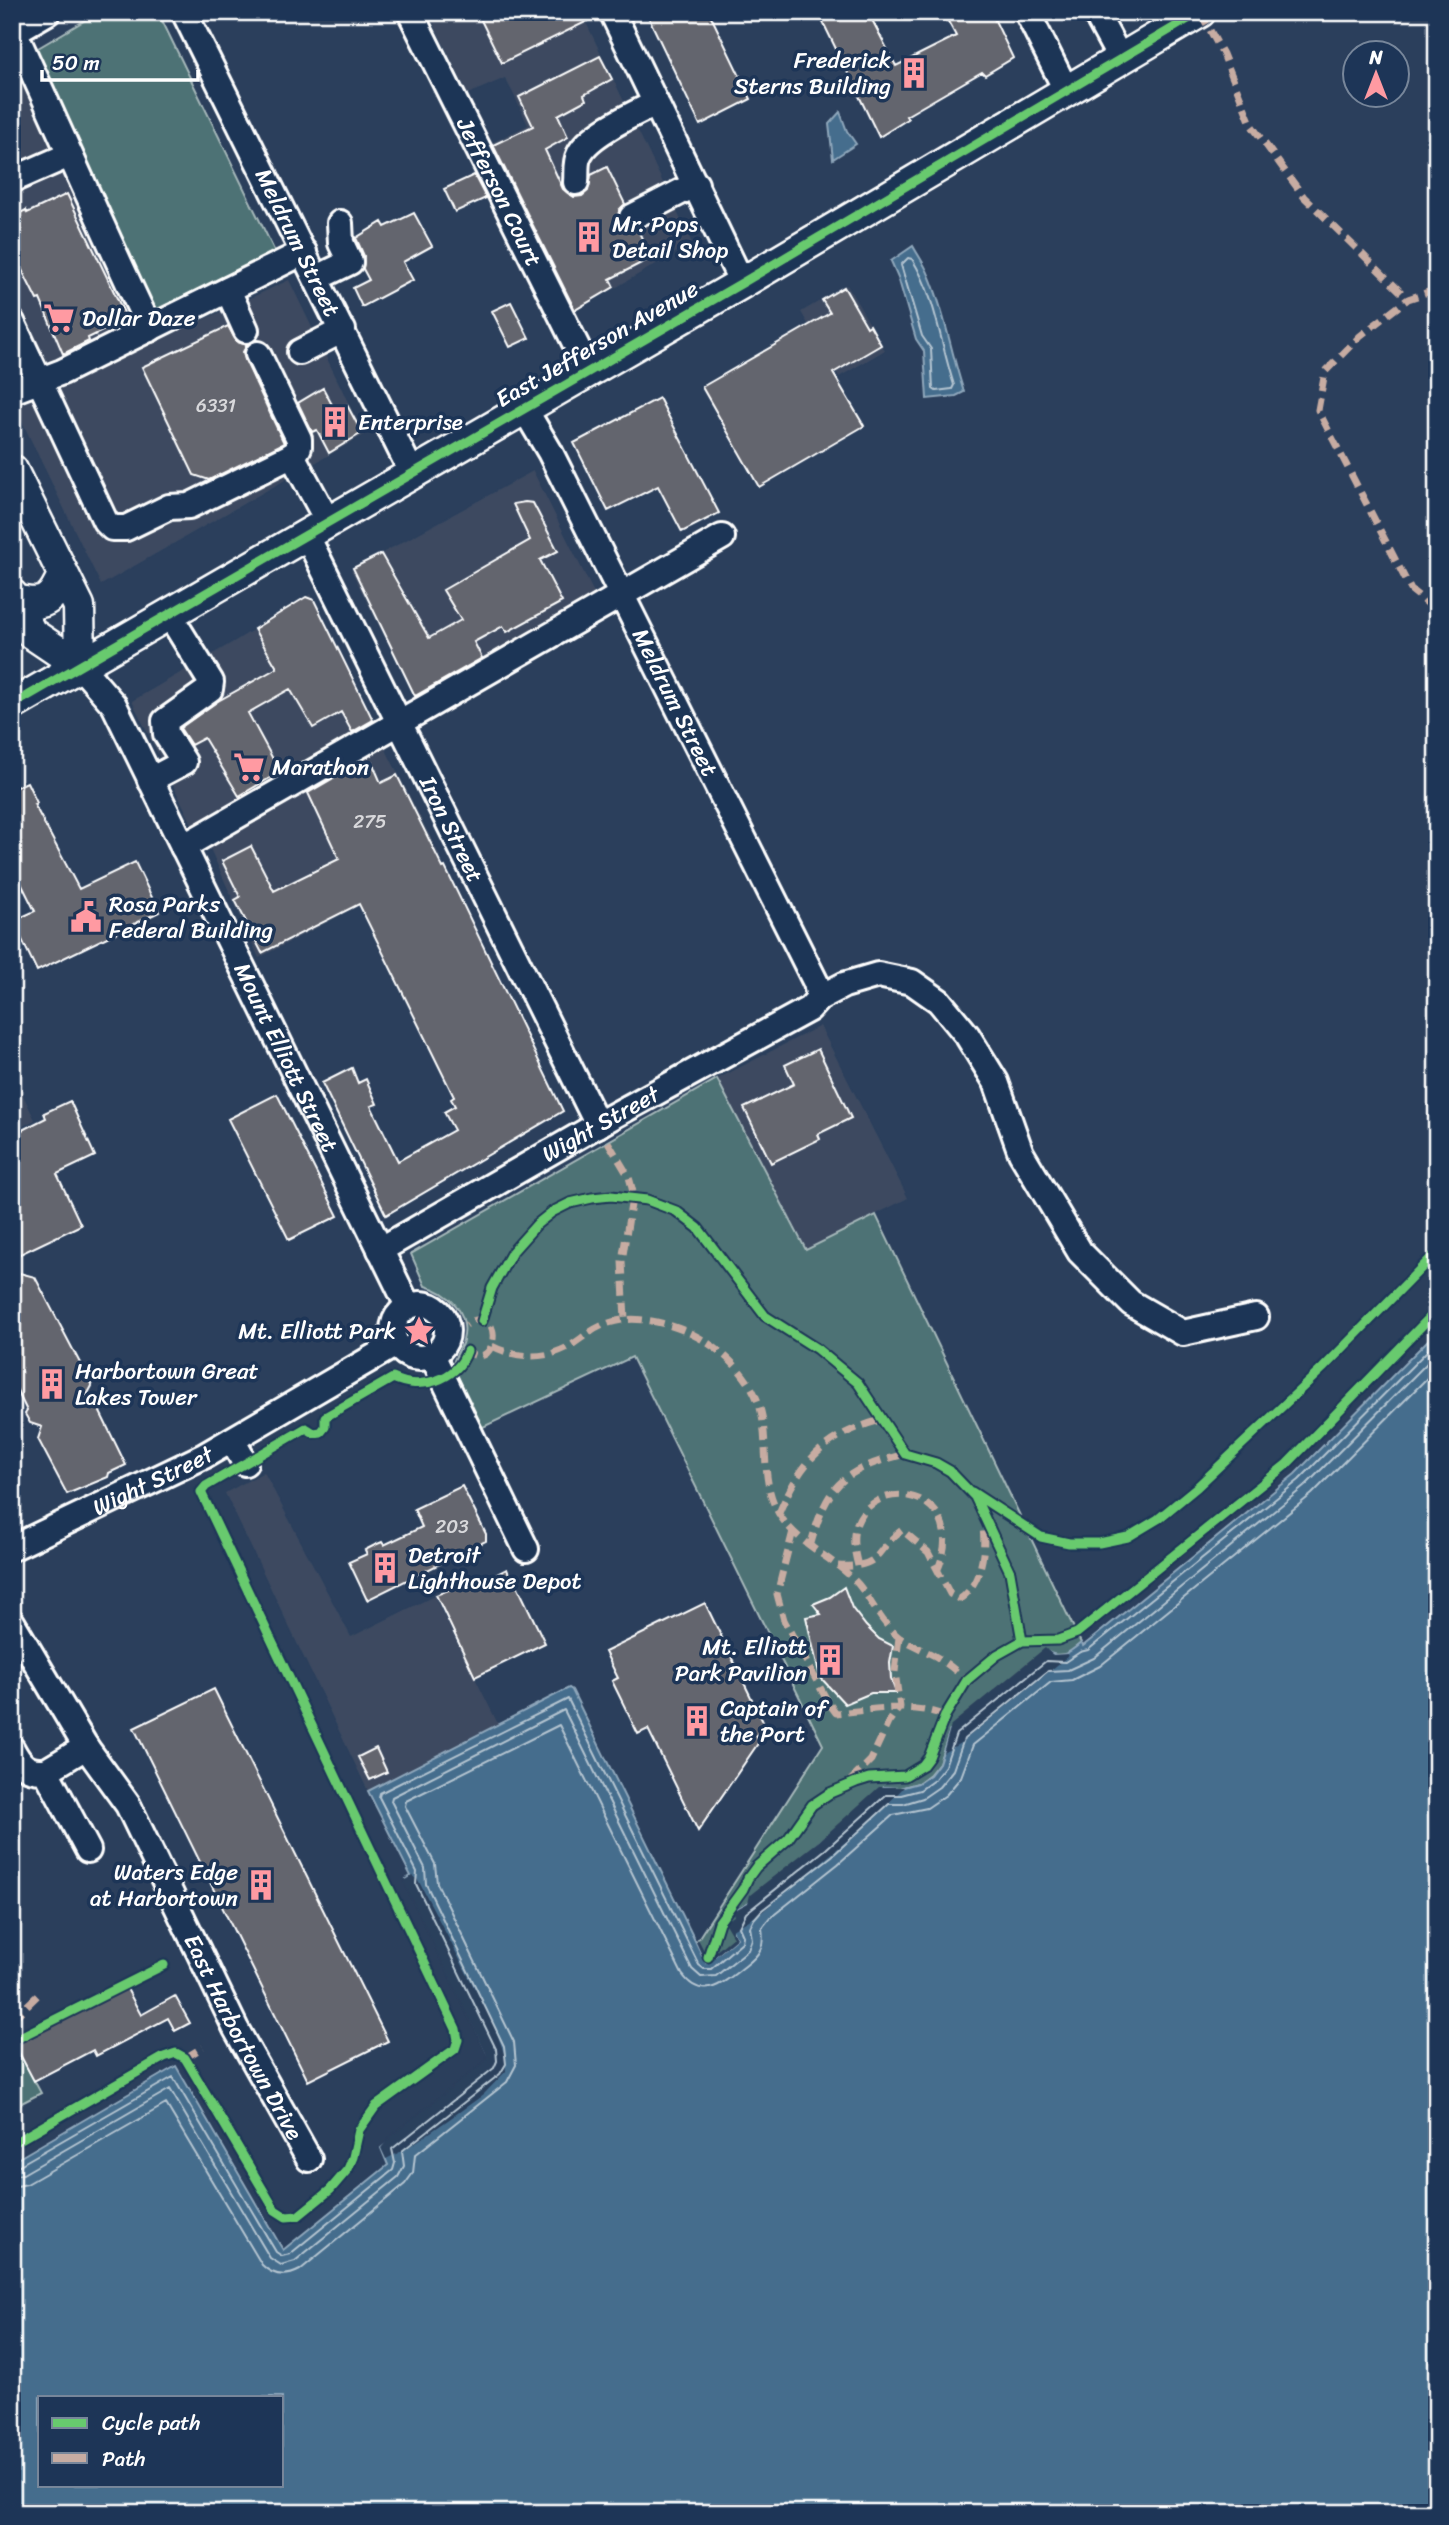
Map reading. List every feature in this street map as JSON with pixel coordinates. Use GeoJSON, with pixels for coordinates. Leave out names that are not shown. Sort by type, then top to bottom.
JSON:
{"type":"FeatureCollection","features":[{"type":"Feature","properties":{"kind":"main road","name":"East Jefferson Avenue"},"geometry":{"type":"LineString","coordinates":[[12,705],[816,240],[1121,60],[1187,16]]}},
{"type":"Feature","properties":{"kind":"main road"},"geometry":{"type":"LineString","coordinates":[[12,470],[79,606],[80,666]]}},
{"type":"Feature","properties":{"kind":"main road"},"geometry":{"type":"LineString","coordinates":[[14,597],[32,604],[46,601],[56,591],[64,575]]}},
{"type":"Feature","properties":{"kind":"main road","name":"Mount Elliott Street"},"geometry":{"type":"LineString","coordinates":[[14,597],[31,633],[80,666]]}},
{"type":"Feature","properties":{"kind":"street"},"geometry":{"type":"LineString","coordinates":[[48,12],[13,31],[150,329]]}},
{"type":"Feature","properties":{"kind":"street","name":"Meldrum Street"},"geometry":{"type":"LineString","coordinates":[[184,12],[412,473]]}},
{"type":"Feature","properties":{"kind":"street","name":"Jefferson Court"},"geometry":{"type":"LineString","coordinates":[[410,12],[589,371]]}},
{"type":"Feature","properties":{"kind":"street"},"geometry":{"type":"LineString","coordinates":[[612,12],[742,283]]}},
{"type":"Feature","properties":{"kind":"street"},"geometry":{"type":"LineString","coordinates":[[1027,12],[1067,92]]}},
{"type":"Feature","properties":{"kind":"street"},"geometry":{"type":"LineString","coordinates":[[1096,12],[1121,60]]}},
{"type":"Feature","properties":{"kind":"street"},"geometry":{"type":"LineString","coordinates":[[583,171],[580,152],[601,134],[656,103]]}},
{"type":"Feature","properties":{"kind":"street"},"geometry":{"type":"LineString","coordinates":[[12,180],[69,155]]}},
{"type":"Feature","properties":{"kind":"street"},"geometry":{"type":"LineString","coordinates":[[632,217],[695,184]]}},
{"type":"Feature","properties":{"kind":"street"},"geometry":{"type":"LineString","coordinates":[[317,278],[350,262],[341,243],[340,223]]}},
{"type":"Feature","properties":{"kind":"street"},"geometry":{"type":"LineString","coordinates":[[12,391],[62,372],[304,252]]}},
{"type":"Feature","properties":{"kind":"street"},"geometry":{"type":"LineString","coordinates":[[228,290],[246,330]]}},
{"type":"Feature","properties":{"kind":"street"},"geometry":{"type":"LineString","coordinates":[[12,322],[105,521],[112,528],[126,528],[169,508],[189,506],[292,455],[299,447],[299,439],[258,354]]}},
{"type":"Feature","properties":{"kind":"street"},"geometry":{"type":"LineString","coordinates":[[300,352],[343,330]]}},
{"type":"Feature","properties":{"kind":"street","name":"Meldrum Street"},"geometry":{"type":"LineString","coordinates":[[524,408],[550,452],[817,983],[818,998]]}},
{"type":"Feature","properties":{"kind":"street","name":"Iron Street"},"geometry":{"type":"LineString","coordinates":[[292,455],[317,528],[401,721],[598,1125]]}},
{"type":"Feature","properties":{"kind":"street"},"geometry":{"type":"LineString","coordinates":[[183,847],[722,537]]}},
{"type":"Feature","properties":{"kind":"street"},"geometry":{"type":"LineString","coordinates":[[150,780],[184,762],[166,734],[165,721],[210,689],[211,682],[169,614]]}},
{"type":"Feature","properties":{"kind":"street","name":"Mount Elliott Street"},"geometry":{"type":"LineString","coordinates":[[80,666],[114,705],[408,1306]]}},
{"type":"Feature","properties":{"kind":"street","name":"Wight Street"},"geometry":{"type":"LineString","coordinates":[[380,1250],[598,1125],[809,1009],[818,998],[844,985],[878,975],[912,982],[939,1002],[967,1035],[996,1083],[1021,1153],[1080,1252],[1131,1303],[1184,1334],[1256,1317]]}},
{"type":"Feature","properties":{"kind":"street"},"geometry":{"type":"LineString","coordinates":[[417,1304],[433,1307],[445,1319],[447,1328],[444,1344],[432,1355],[424,1358],[408,1355],[396,1344],[394,1322],[408,1306],[417,1304]]}},
{"type":"Feature","properties":{"kind":"street","name":"Wight Street"},"geometry":{"type":"LineString","coordinates":[[12,1548],[194,1461],[396,1344]]}},
{"type":"Feature","properties":{"kind":"street"},"geometry":{"type":"LineString","coordinates":[[432,1355],[526,1549]]}},
{"type":"Feature","properties":{"kind":"street"},"geometry":{"type":"LineString","coordinates":[[232,1440],[244,1463]]}},
{"type":"Feature","properties":{"kind":"street","name":"East Harbortown Drive"},"geometry":{"type":"LineString","coordinates":[[13,1624],[86,1747],[128,1805],[236,2029],[309,2159]]}},
{"type":"Feature","properties":{"kind":"street"},"geometry":{"type":"LineString","coordinates":[[12,1749],[20,1765],[32,1771],[46,1771],[86,1747]]}},
{"type":"Feature","properties":{"kind":"street"},"geometry":{"type":"LineString","coordinates":[[46,1771],[88,1850]]}},
{"type":"Feature","properties":{"kind":"shaded area"},"geometry":{"type":"Polygon","coordinates":[[[428,12],[581,12],[692,243],[574,312],[491,143],[528,125],[514,95],[505,78],[468,94],[428,12]]]}},
{"type":"Feature","properties":{"kind":"shaded area"},"geometry":{"type":"Polygon","coordinates":[[[16,62],[131,325],[56,361],[12,371],[12,64],[16,62]]]}},
{"type":"Feature","properties":{"kind":"shaded area"},"geometry":{"type":"Polygon","coordinates":[[[289,280],[364,435],[101,585],[15,407],[289,280]]]}},
{"type":"Feature","properties":{"kind":"shaded area"},"geometry":{"type":"Polygon","coordinates":[[[847,285],[885,350],[839,377],[801,312],[847,285]]]}},
{"type":"Feature","properties":{"kind":"shaded area"},"geometry":{"type":"Polygon","coordinates":[[[533,471],[597,599],[417,701],[351,570],[533,471]]]}},
{"type":"Feature","properties":{"kind":"shaded area"},"geometry":{"type":"Polygon","coordinates":[[[311,594],[376,725],[194,828],[132,701],[311,594]]]}},
{"type":"Feature","properties":{"kind":"shaded area"},"geometry":{"type":"Polygon","coordinates":[[[382,742],[440,856],[356,897],[360,905],[259,958],[208,844],[382,742]]]}},
{"type":"Feature","properties":{"kind":"shaded area"},"geometry":{"type":"Polygon","coordinates":[[[820,1026],[908,1198],[806,1250],[717,1079],[820,1026]]]}},
{"type":"Feature","properties":{"kind":"shaded area"},"geometry":{"type":"Polygon","coordinates":[[[12,1072],[35,1120],[12,1132],[12,1072]]]}},
{"type":"Feature","properties":{"kind":"shaded area"},"geometry":{"type":"Polygon","coordinates":[[[264,1472],[351,1637],[434,1596],[498,1724],[368,1791],[225,1493],[264,1472]]]}},
{"type":"Feature","properties":{"kind":"green space"},"geometry":{"type":"Polygon","coordinates":[[[99,12],[158,12],[275,252],[160,311],[152,305],[34,63],[33,51],[99,12]]]}},
{"type":"Feature","properties":{"kind":"green space"},"geometry":{"type":"Polygon","coordinates":[[[717,1079],[806,1250],[876,1215],[1081,1643],[1068,1654],[1053,1655],[950,1730],[939,1763],[930,1774],[918,1783],[900,1788],[735,1910],[737,1938],[706,1964],[696,1942],[823,1745],[632,1357],[481,1428],[453,1366],[462,1344],[464,1330],[460,1313],[456,1305],[442,1293],[425,1286],[411,1254],[717,1079]]]}},
{"type":"Feature","properties":{"kind":"green space"},"geometry":{"type":"Polygon","coordinates":[[[15,2045],[41,2093],[12,2108],[12,2047],[15,2045]]]}},
{"type":"Feature","properties":{"kind":"water"},"geometry":{"type":"Polygon","coordinates":[[[840,112],[847,131],[856,144],[833,159],[829,124],[840,112]]]}},
{"type":"Feature","properties":{"kind":"water"},"geometry":{"type":"Polygon","coordinates":[[[913,246],[929,275],[944,318],[964,392],[956,396],[927,399],[924,351],[916,339],[891,261],[913,246]]]}},
{"type":"Feature","properties":{"kind":"water"},"geometry":{"type":"Polygon","coordinates":[[[1437,1331],[1437,2513],[12,2513],[12,2162],[176,2066],[283,2250],[388,2165],[381,2148],[491,2061],[406,1879],[411,1876],[368,1791],[569,1688],[706,1963],[737,1938],[727,1922],[738,1917],[735,1910],[748,1903],[884,1787],[900,1788],[918,1783],[930,1775],[939,1763],[950,1730],[1047,1651],[1061,1655],[1081,1643],[1083,1646],[1295,1474],[1437,1331]]]}},
{"type":"Feature","properties":{"kind":"pier"},"geometry":{"type":"Polygon","coordinates":[[[1045,1648],[1053,1655],[1068,1654],[1067,1657],[962,1742],[943,1753],[951,1725],[1045,1648]]]}},
{"type":"Feature","properties":{"kind":"pier"},"geometry":{"type":"Polygon","coordinates":[[[879,1787],[904,1787],[874,1818],[761,1913],[732,1930],[737,1938],[706,1964],[696,1942],[698,1939],[708,1958],[733,1937],[724,1922],[734,1916],[732,1908],[735,1910],[748,1903],[750,1895],[819,1841],[879,1787]]]}},
{"type":"Feature","properties":{"kind":"pier"},"geometry":{"type":"Polygon","coordinates":[[[412,1876],[418,1880],[494,2025],[505,2056],[506,2071],[483,2095],[406,2149],[386,2159],[381,2148],[393,2134],[487,2060],[403,1881],[412,1876]]]}},
{"type":"Feature","properties":{"kind":"building"},"geometry":{"type":"Polygon","coordinates":[[[477,12],[597,12],[598,16],[502,63],[477,12]]]}},
{"type":"Feature","properties":{"kind":"building"},"geometry":{"type":"Polygon","coordinates":[[[646,12],[709,12],[751,99],[700,125],[646,12]]]}},
{"type":"Feature","properties":{"kind":"building","name":"Frederick Sterns Building"},"geometry":{"type":"Polygon","coordinates":[[[818,12],[868,12],[896,66],[956,36],[943,12],[991,12],[1013,58],[985,75],[982,72],[906,116],[908,119],[879,137],[818,12]]]}},
{"type":"Feature","properties":{"kind":"building","name":"Mr. Pops Detail Shop"},"geometry":{"type":"Polygon","coordinates":[[[600,56],[612,79],[584,95],[586,100],[558,115],[568,137],[545,150],[563,189],[574,197],[582,196],[588,191],[591,175],[607,167],[625,204],[619,210],[619,223],[625,230],[638,230],[651,258],[610,279],[614,287],[575,310],[493,145],[533,126],[519,97],[600,56]]]}},
{"type":"Feature","properties":{"kind":"building"},"geometry":{"type":"Polygon","coordinates":[[[474,175],[486,198],[455,212],[444,189],[474,175]]]}},
{"type":"Feature","properties":{"kind":"building"},"geometry":{"type":"Polygon","coordinates":[[[67,194],[127,319],[63,354],[40,299],[37,300],[12,250],[12,217],[67,194]]]}},
{"type":"Feature","properties":{"kind":"building"},"geometry":{"type":"Polygon","coordinates":[[[414,213],[432,246],[403,262],[413,280],[362,307],[353,288],[369,280],[363,269],[364,256],[356,238],[382,222],[385,227],[414,213]]]}},
{"type":"Feature","properties":{"kind":"building"},"geometry":{"type":"Polygon","coordinates":[[[844,287],[867,327],[870,325],[881,345],[833,373],[864,426],[759,487],[702,387],[830,313],[822,300],[844,287]]]}},
{"type":"Feature","properties":{"kind":"building"},"geometry":{"type":"Polygon","coordinates":[[[511,302],[529,338],[510,347],[492,311],[511,302]]]}},
{"type":"Feature","properties":{"kind":"building"},"geometry":{"type":"Polygon","coordinates":[[[228,326],[237,342],[247,345],[243,352],[245,360],[284,443],[209,480],[194,475],[142,367],[228,326]]]}},
{"type":"Feature","properties":{"kind":"building","name":"Enterprise"},"geometry":{"type":"Polygon","coordinates":[[[323,388],[336,412],[347,405],[362,433],[329,453],[317,430],[312,432],[298,403],[323,388]]]}},
{"type":"Feature","properties":{"kind":"building"},"geometry":{"type":"Polygon","coordinates":[[[659,398],[719,513],[682,532],[658,486],[608,511],[574,443],[659,398]]]}},
{"type":"Feature","properties":{"kind":"building"},"geometry":{"type":"Polygon","coordinates":[[[533,503],[558,551],[540,560],[562,602],[507,632],[503,626],[474,642],[482,658],[415,696],[353,568],[381,554],[429,638],[461,620],[443,590],[530,540],[513,504],[533,503]]]}},
{"type":"Feature","properties":{"kind":"building"},"geometry":{"type":"Polygon","coordinates":[[[306,597],[314,600],[373,720],[352,732],[341,712],[313,728],[290,689],[248,713],[280,772],[239,796],[204,738],[191,745],[180,728],[218,701],[277,668],[254,629],[306,597]]]}},
{"type":"Feature","properties":{"kind":"building"},"geometry":{"type":"Polygon","coordinates":[[[372,762],[381,783],[397,775],[443,868],[445,867],[563,1111],[386,1215],[322,1083],[352,1068],[358,1083],[366,1079],[377,1104],[371,1106],[398,1161],[454,1130],[444,1112],[455,1106],[451,1099],[454,1097],[359,904],[262,953],[235,900],[240,897],[222,861],[251,846],[274,891],[339,859],[308,793],[356,765],[357,768],[372,762]]]}},
{"type":"Feature","properties":{"kind":"building","name":"Rosa Parks Federal Building"},"geometry":{"type":"Polygon","coordinates":[[[27,782],[37,803],[34,804],[79,889],[135,862],[159,912],[37,971],[13,921],[35,911],[12,865],[12,789],[27,782]]]}},
{"type":"Feature","properties":{"kind":"building"},"geometry":{"type":"Polygon","coordinates":[[[818,1049],[851,1118],[818,1134],[820,1139],[771,1163],[744,1108],[794,1084],[785,1065],[818,1049]]]}},
{"type":"Feature","properties":{"kind":"building"},"geometry":{"type":"Polygon","coordinates":[[[277,1094],[338,1216],[289,1240],[228,1119],[277,1094]]]}},
{"type":"Feature","properties":{"kind":"building"},"geometry":{"type":"Polygon","coordinates":[[[70,1101],[95,1156],[57,1174],[81,1225],[12,1258],[12,1135],[46,1118],[44,1113],[70,1101]]]}},
{"type":"Feature","properties":{"kind":"building","name":"Harbortown Great Lakes Tower"},"geometry":{"type":"Polygon","coordinates":[[[12,1271],[35,1277],[92,1386],[86,1397],[99,1402],[102,1408],[100,1412],[126,1465],[109,1473],[108,1477],[67,1494],[38,1439],[42,1427],[30,1423],[12,1380],[12,1271]]]}},
{"type":"Feature","properties":{"kind":"building"},"geometry":{"type":"Polygon","coordinates":[[[462,1486],[486,1534],[486,1541],[367,1600],[349,1562],[367,1554],[365,1550],[375,1545],[382,1542],[384,1545],[422,1527],[414,1509],[462,1486]]]}},
{"type":"Feature","properties":{"kind":"building"},"geometry":{"type":"Polygon","coordinates":[[[507,1569],[545,1643],[475,1677],[436,1595],[472,1580],[474,1586],[507,1569]]]}},
{"type":"Feature","properties":{"kind":"building"},"geometry":{"type":"Polygon","coordinates":[[[844,1587],[852,1608],[866,1626],[879,1639],[893,1646],[891,1679],[896,1693],[871,1693],[845,1704],[820,1677],[806,1617],[821,1614],[813,1604],[844,1587]]]}},
{"type":"Feature","properties":{"kind":"building","name":"Captain of the Port"},"geometry":{"type":"Polygon","coordinates":[[[705,1603],[767,1730],[756,1735],[759,1742],[698,1831],[648,1729],[638,1734],[612,1681],[618,1678],[605,1652],[705,1603]]]}},
{"type":"Feature","properties":{"kind":"building","name":"Waters Edge at Harbortown"},"geometry":{"type":"Polygon","coordinates":[[[214,1689],[388,2041],[308,2081],[134,1728],[214,1689]]]}},
{"type":"Feature","properties":{"kind":"building"},"geometry":{"type":"Polygon","coordinates":[[[376,1748],[387,1772],[370,1780],[358,1757],[376,1748]]]}},
{"type":"Feature","properties":{"kind":"building"},"geometry":{"type":"Polygon","coordinates":[[[126,1987],[141,2015],[175,1996],[190,2023],[175,2031],[168,2018],[96,2056],[93,2050],[34,2081],[15,2045],[126,1987]]]}},
{"type":"Feature","properties":{"kind":"marked path"},"geometry":{"type":"LineString","coordinates":[[1200,12],[1223,54],[1252,126],[1304,197],[1408,299]]}},
{"type":"Feature","properties":{"kind":"marked path"},"geometry":{"type":"LineString","coordinates":[[1437,289],[1408,299],[1360,336],[1325,372],[1318,410],[1411,590],[1437,611]]}},
{"type":"Feature","properties":{"kind":"marked path"},"geometry":{"type":"LineString","coordinates":[[608,1142],[629,1177],[633,1192],[622,1261],[625,1320]]}},
{"type":"Feature","properties":{"kind":"marked path"},"geometry":{"type":"LineString","coordinates":[[463,1347],[475,1355],[484,1355],[493,1339],[488,1322],[479,1319],[466,1325]]}},
{"type":"Feature","properties":{"kind":"marked path"},"geometry":{"type":"LineString","coordinates":[[492,1346],[522,1355],[554,1353],[595,1329],[629,1319],[673,1326],[715,1348],[736,1367],[753,1390],[762,1416],[766,1466],[773,1502],[787,1525],[858,1584],[894,1633],[933,1655],[967,1680]]}},
{"type":"Feature","properties":{"kind":"marked path"},"geometry":{"type":"LineString","coordinates":[[779,1513],[796,1479],[817,1453],[845,1434],[881,1420]]}},
{"type":"Feature","properties":{"kind":"marked path"},"geometry":{"type":"LineString","coordinates":[[810,1547],[823,1508],[840,1483],[866,1466],[905,1454]]}},
{"type":"Feature","properties":{"kind":"marked path"},"geometry":{"type":"LineString","coordinates":[[858,1566],[854,1548],[855,1529],[865,1511],[879,1500],[897,1495],[915,1498],[930,1506],[941,1521],[945,1542],[938,1569]]}},
{"type":"Feature","properties":{"kind":"marked path"},"geometry":{"type":"LineString","coordinates":[[838,1566],[853,1566],[871,1561],[902,1530],[928,1552],[950,1594],[960,1599],[973,1585],[980,1567],[984,1547],[983,1528]]}},
{"type":"Feature","properties":{"kind":"marked path"},"geometry":{"type":"LineString","coordinates":[[793,1531],[777,1594],[784,1620],[836,1713],[905,1708],[945,1716]]}},
{"type":"Feature","properties":{"kind":"marked path"},"geometry":{"type":"LineString","coordinates":[[850,1781],[871,1760],[888,1723],[900,1707],[895,1672],[899,1637]]}},
{"type":"Feature","properties":{"kind":"marked path"},"geometry":{"type":"LineString","coordinates":[[12,2020],[41,1992]]}},
{"type":"Feature","properties":{"kind":"marked path"},"geometry":{"type":"LineString","coordinates":[[185,2058],[203,2047]]}},
{"type":"Feature","properties":{"kind":"cycle path"},"geometry":{"type":"LineString","coordinates":[[12,705],[742,283],[1200,12]]}},
{"type":"Feature","properties":{"kind":"cycle path"},"geometry":{"type":"LineString","coordinates":[[482,1321],[492,1288],[512,1252],[537,1224],[552,1212],[570,1203],[611,1196],[647,1200],[676,1211],[698,1228],[765,1316],[817,1349],[858,1383],[905,1454],[936,1463],[950,1471],[975,1497],[1010,1572],[1022,1641],[1058,1640],[1077,1633],[1287,1464],[1437,1310]]}},
{"type":"Feature","properties":{"kind":"cycle path"},"geometry":{"type":"LineString","coordinates":[[972,1492],[1041,1537],[1069,1543],[1099,1543],[1128,1537],[1158,1519],[1197,1487],[1323,1368],[1437,1252]]}},
{"type":"Feature","properties":{"kind":"cycle path"},"geometry":{"type":"LineString","coordinates":[[12,2144],[164,2057],[176,2053],[185,2058],[275,2210],[286,2217],[298,2216],[330,2190],[348,2169],[359,2130],[376,2106],[455,2049],[458,2040],[456,2029],[201,1492],[206,1486],[306,1428],[314,1433],[321,1432],[325,1427],[325,1417],[393,1378],[403,1382],[425,1383],[446,1376],[455,1370],[467,1351]]}},
{"type":"Feature","properties":{"kind":"cycle path"},"geometry":{"type":"LineString","coordinates":[[708,1957],[719,1922],[748,1878],[756,1867],[788,1839],[812,1805],[830,1793],[856,1782],[869,1778],[905,1776],[923,1765],[929,1757],[945,1716],[967,1680],[997,1655],[1022,1641]]}},
{"type":"Feature","properties":{"kind":"cycle path"},"geometry":{"type":"LineString","coordinates":[[12,2041],[164,1965]]}},
{"type":"Feature","properties":{"kind":"place","name":"Frederick Sterns Building"},"geometry":{"type":"Point","coordinates":[914,73]}},
{"type":"Feature","properties":{"kind":"place","name":"Mr. Pops Detail Shop"},"geometry":{"type":"Point","coordinates":[589,237]}},
{"type":"Feature","properties":{"kind":"place","name":"Dollar Daze"},"geometry":{"type":"Point","coordinates":[59,318]}},
{"type":"Feature","properties":{"kind":"place","name":"Enterprise"},"geometry":{"type":"Point","coordinates":[335,422]}},
{"type":"Feature","properties":{"kind":"place","name":"Marathon"},"geometry":{"type":"Point","coordinates":[249,767]}},
{"type":"Feature","properties":{"kind":"place","name":"Rosa Parks Federal Building"},"geometry":{"type":"Point","coordinates":[86,917]}},
{"type":"Feature","properties":{"kind":"place","name":"Mt. Elliott Park"},"geometry":{"type":"Point","coordinates":[419,1331]}},
{"type":"Feature","properties":{"kind":"place","name":"Harbortown Great Lakes Tower"},"geometry":{"type":"Point","coordinates":[52,1384]}},
{"type":"Feature","properties":{"kind":"place","name":"Detroit Lighthouse Depot"},"geometry":{"type":"Point","coordinates":[385,1568]}},
{"type":"Feature","properties":{"kind":"place","name":"Mt. Elliott Park Pavilion"},"geometry":{"type":"Point","coordinates":[830,1660]}},
{"type":"Feature","properties":{"kind":"place","name":"Captain of the Port"},"geometry":{"type":"Point","coordinates":[697,1721]}},
{"type":"Feature","properties":{"kind":"place","name":"Waters Edge at Harbortown"},"geometry":{"type":"Point","coordinates":[261,1885]}}]}
